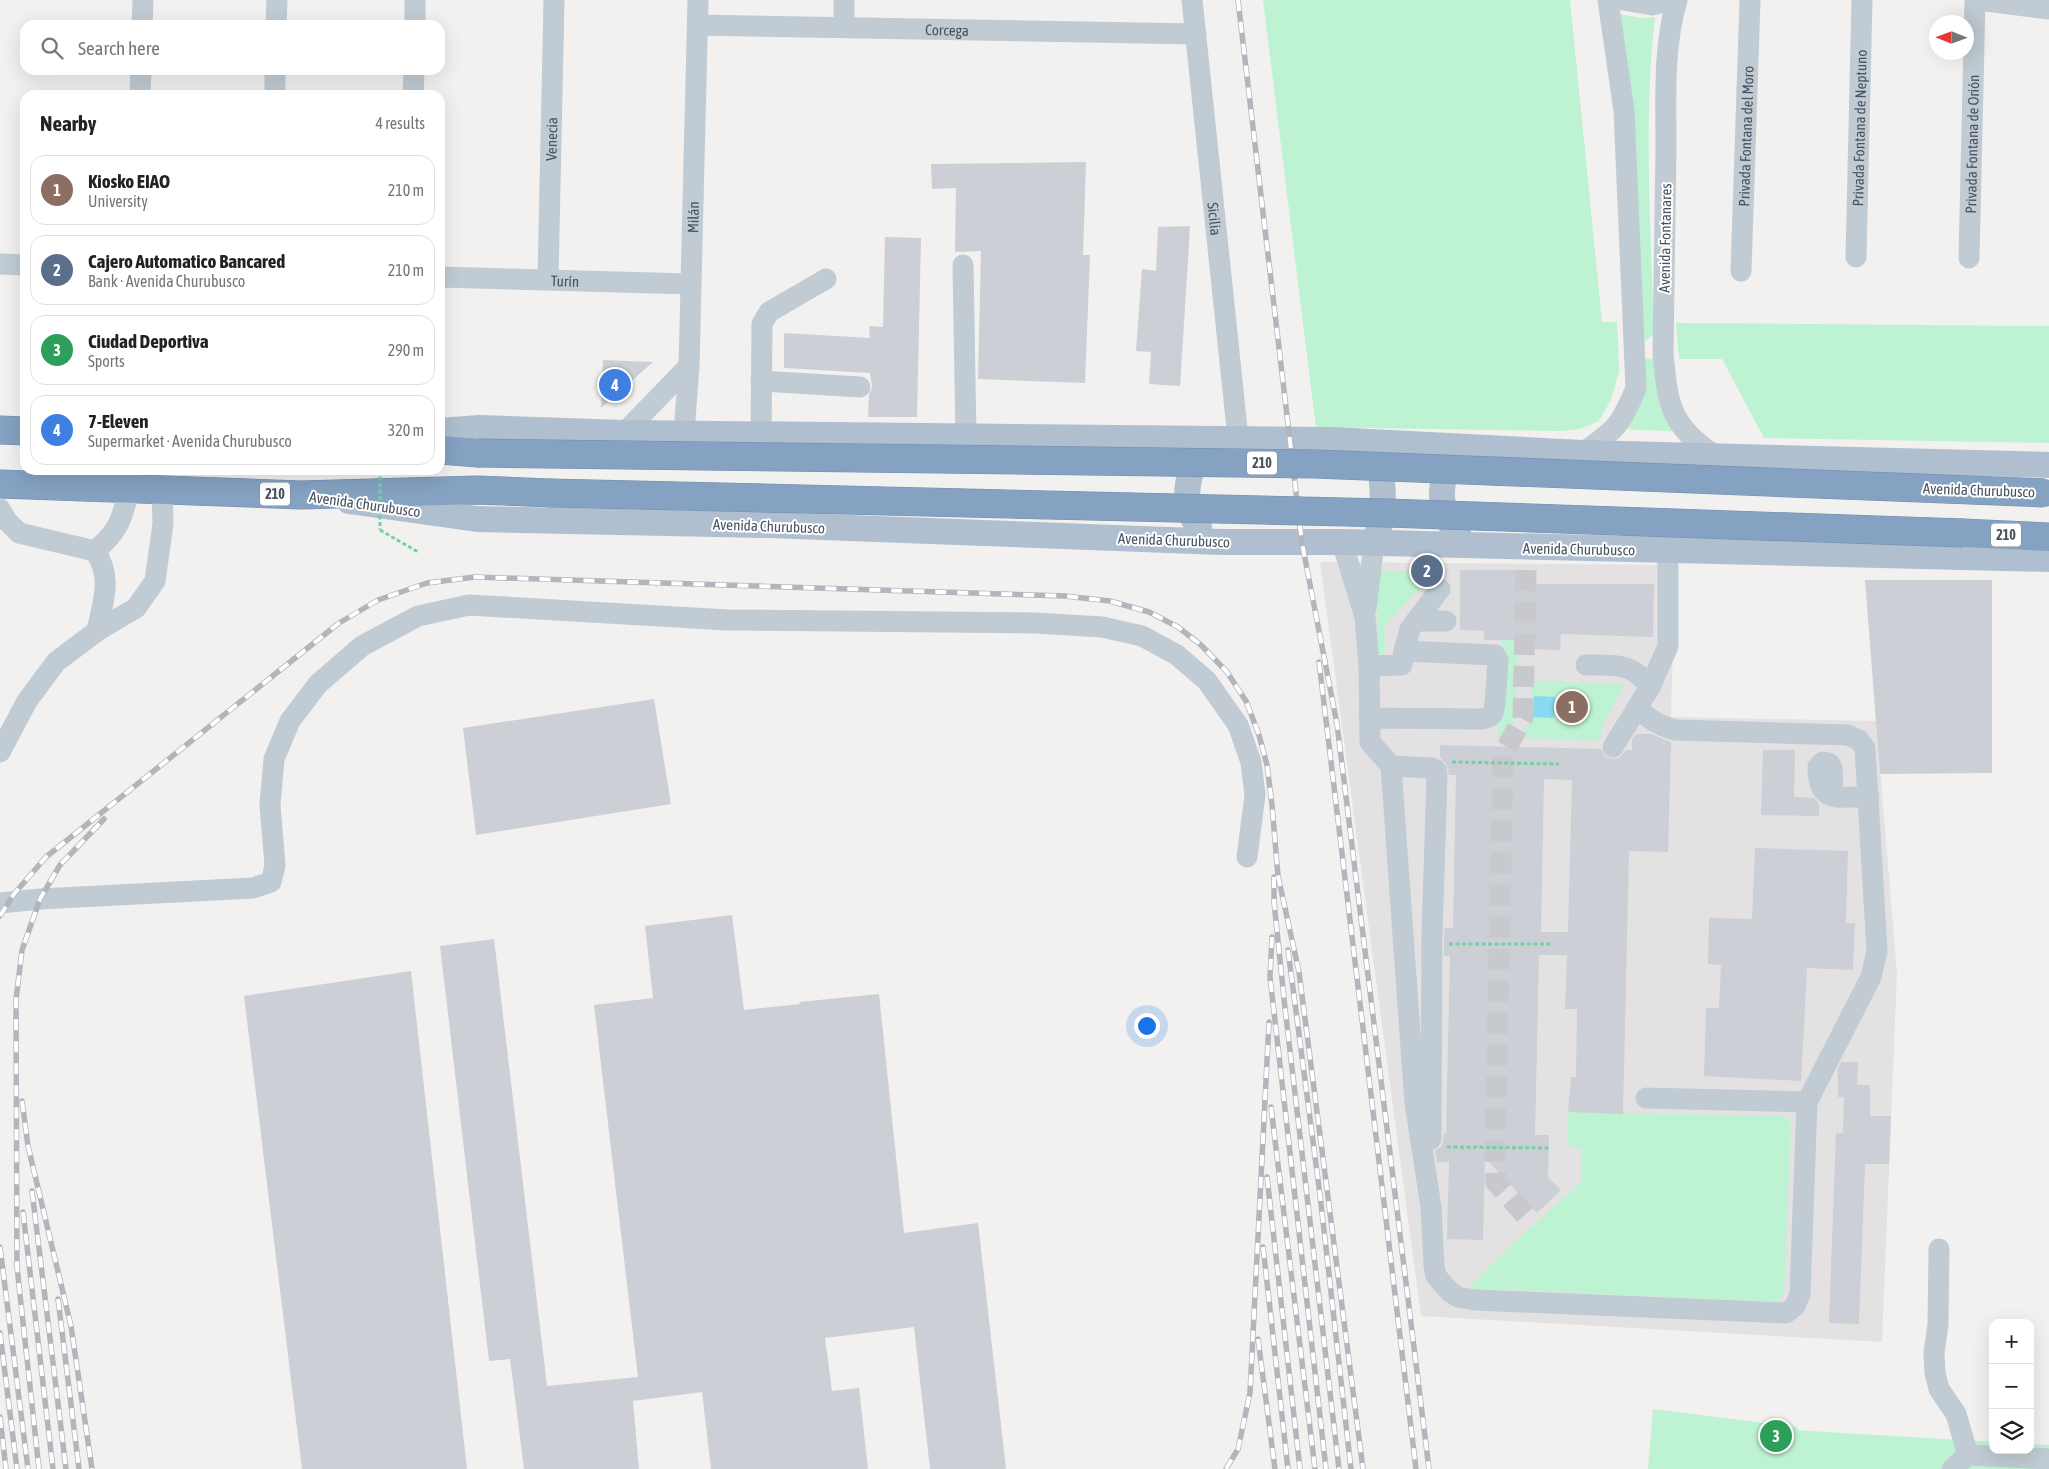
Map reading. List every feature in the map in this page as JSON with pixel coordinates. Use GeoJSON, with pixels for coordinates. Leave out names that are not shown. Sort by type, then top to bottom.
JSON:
{"type":"FeatureCollection","features":[{"type":"Feature","properties":{"kind":"highway"},"geometry":{"type":"LineString","coordinates":[[0,430],[20,431]]}},
{"type":"Feature","properties":{"kind":"highway","name":"Avenida Churubusco"},"geometry":{"type":"LineString","coordinates":[[445,450],[478,453],[1316,464],[2047,492]]}},
{"type":"Feature","properties":{"kind":"highway","name":"Avenida Churubusco"},"geometry":{"type":"LineString","coordinates":[[0,484],[301,495],[477,490],[1387,513],[2049,537]]}},
{"type":"Feature","properties":{"kind":"main road","name":"Avenida Churubusco"},"geometry":{"type":"LineString","coordinates":[[445,431],[480,428],[684,434],[1230,438],[1369,442],[1582,453],[2049,465]]}},
{"type":"Feature","properties":{"kind":"main road"},"geometry":{"type":"LineString","coordinates":[[1221,542],[1202,530],[1194,520],[1188,501],[1187,485],[1192,468],[1206,450],[1230,438]]}},
{"type":"Feature","properties":{"kind":"main road"},"geometry":{"type":"LineString","coordinates":[[1369,442],[1377,456],[1382,488],[1381,515],[1374,543]]}},
{"type":"Feature","properties":{"kind":"main road"},"geometry":{"type":"LineString","coordinates":[[1470,448],[1456,458],[1445,472],[1442,495],[1445,516],[1455,530],[1473,546]]}},
{"type":"Feature","properties":{"kind":"main road","name":"Avenida Churubusco"},"geometry":{"type":"LineString","coordinates":[[301,495],[477,519],[778,526],[1221,542],[1342,542],[2049,559]]}},
{"type":"Feature","properties":{"kind":"street"},"geometry":{"type":"LineString","coordinates":[[142,20],[143,0]]}},
{"type":"Feature","properties":{"kind":"street"},"geometry":{"type":"LineString","coordinates":[[276,20],[277,0]]}},
{"type":"Feature","properties":{"kind":"street"},"geometry":{"type":"LineString","coordinates":[[415,0],[415,20]]}},
{"type":"Feature","properties":{"kind":"street","name":"Venecia"},"geometry":{"type":"LineString","coordinates":[[548,279],[554,0]]}},
{"type":"Feature","properties":{"kind":"street","name":"Milán"},"geometry":{"type":"LineString","coordinates":[[684,434],[689,366],[698,0]]}},
{"type":"Feature","properties":{"kind":"street"},"geometry":{"type":"LineString","coordinates":[[844,0],[844,27]]}},
{"type":"Feature","properties":{"kind":"street","name":"Sicilia"},"geometry":{"type":"LineString","coordinates":[[1192,0],[1230,438]]}},
{"type":"Feature","properties":{"kind":"street"},"geometry":{"type":"LineString","coordinates":[[1582,453],[1611,434],[1626,412],[1636,388],[1624,111],[1608,0]]}},
{"type":"Feature","properties":{"kind":"street"},"geometry":{"type":"LineString","coordinates":[[1623,0],[1652,5],[1672,0]]}},
{"type":"Feature","properties":{"kind":"street","name":"Avenida Fontanares"},"geometry":{"type":"LineString","coordinates":[[1677,0],[1672,17],[1668,57],[1664,353],[1671,409],[1682,430],[1717,457]]}},
{"type":"Feature","properties":{"kind":"street","name":"Privada Fontana del Moro"},"geometry":{"type":"LineString","coordinates":[[1741,271],[1750,0]]}},
{"type":"Feature","properties":{"kind":"street","name":"Privada Fontana de Neptuno"},"geometry":{"type":"LineString","coordinates":[[1856,257],[1862,0]]}},
{"type":"Feature","properties":{"kind":"street"},"geometry":{"type":"LineString","coordinates":[[1976,0],[2049,9]]}},
{"type":"Feature","properties":{"kind":"street","name":"Privada Fontana de Orión"},"geometry":{"type":"LineString","coordinates":[[1969,258],[1976,0]]}},
{"type":"Feature","properties":{"kind":"street","name":"Corcega"},"geometry":{"type":"LineString","coordinates":[[698,25],[1196,34]]}},
{"type":"Feature","properties":{"kind":"street"},"geometry":{"type":"LineString","coordinates":[[140,90],[141,75]]}},
{"type":"Feature","properties":{"kind":"street"},"geometry":{"type":"LineString","coordinates":[[274,90],[275,75]]}},
{"type":"Feature","properties":{"kind":"street"},"geometry":{"type":"LineString","coordinates":[[413,90],[414,75]]}},
{"type":"Feature","properties":{"kind":"street"},"geometry":{"type":"LineString","coordinates":[[0,264],[20,265]]}},
{"type":"Feature","properties":{"kind":"street"},"geometry":{"type":"LineString","coordinates":[[963,264],[966,437]]}},
{"type":"Feature","properties":{"kind":"street","name":"Turín"},"geometry":{"type":"LineString","coordinates":[[445,277],[691,284]]}},
{"type":"Feature","properties":{"kind":"street"},"geometry":{"type":"LineString","coordinates":[[761,434],[762,324],[769,312],[826,279]]}},
{"type":"Feature","properties":{"kind":"street"},"geometry":{"type":"LineString","coordinates":[[1634,353],[1664,353]]}},
{"type":"Feature","properties":{"kind":"street"},"geometry":{"type":"LineString","coordinates":[[624,433],[689,366]]}},
{"type":"Feature","properties":{"kind":"street"},"geometry":{"type":"LineString","coordinates":[[761,381],[860,387]]}},
{"type":"Feature","properties":{"kind":"street"},"geometry":{"type":"LineString","coordinates":[[95,551],[112,537],[120,525],[130,488]]}},
{"type":"Feature","properties":{"kind":"street"},"geometry":{"type":"LineString","coordinates":[[0,752],[6,728],[56,662],[96,631],[136,608],[155,581],[162,524],[162,489]]}},
{"type":"Feature","properties":{"kind":"street"},"geometry":{"type":"LineString","coordinates":[[0,509],[7,521],[19,533],[95,551],[103,562],[107,585],[96,631]]}},
{"type":"Feature","properties":{"kind":"street"},"geometry":{"type":"LineString","coordinates":[[1342,542],[1365,617]]}},
{"type":"Feature","properties":{"kind":"street"},"geometry":{"type":"LineString","coordinates":[[1374,543],[1365,617],[1369,666],[1370,742],[1391,766],[1415,1103],[1431,1207],[1436,1276],[1441,1284],[1458,1297],[1475,1300],[1786,1313],[1795,1306],[1800,1294],[1807,1102],[1874,966],[1877,952],[1866,748],[1859,740],[1848,735],[1674,730],[1654,722],[1638,708]]}},
{"type":"Feature","properties":{"kind":"street"},"geometry":{"type":"LineString","coordinates":[[1613,747],[1650,687],[1668,646],[1668,551]]}},
{"type":"Feature","properties":{"kind":"street"},"geometry":{"type":"LineString","coordinates":[[1369,666],[1402,665],[1410,629],[1440,589]]}},
{"type":"Feature","properties":{"kind":"street"},"geometry":{"type":"LineString","coordinates":[[0,903],[40,899],[253,888],[271,882],[275,866],[270,805],[274,759],[290,721],[318,684],[362,646],[418,616],[469,605],[728,620],[1036,623],[1102,627],[1142,636],[1177,655],[1207,681],[1238,725],[1251,762],[1255,796],[1247,857]]}},
{"type":"Feature","properties":{"kind":"street"},"geometry":{"type":"LineString","coordinates":[[1416,621],[1446,621]]}},
{"type":"Feature","properties":{"kind":"street"},"geometry":{"type":"LineString","coordinates":[[1370,718],[1482,719],[1490,717],[1493,712],[1498,660],[1495,655],[1404,651]]}},
{"type":"Feature","properties":{"kind":"street"},"geometry":{"type":"LineString","coordinates":[[1586,665],[1626,666],[1635,670],[1650,687]]}},
{"type":"Feature","properties":{"kind":"street"},"geometry":{"type":"LineString","coordinates":[[1391,766],[1424,767],[1436,770],[1440,939],[1431,1207]]}},
{"type":"Feature","properties":{"kind":"street"},"geometry":{"type":"LineString","coordinates":[[1833,796],[1869,797]]}},
{"type":"Feature","properties":{"kind":"street"},"geometry":{"type":"LineString","coordinates":[[1402,933],[1440,939]]}},
{"type":"Feature","properties":{"kind":"street"},"geometry":{"type":"LineString","coordinates":[[1646,1098],[1807,1102]]}},
{"type":"Feature","properties":{"kind":"street"},"geometry":{"type":"LineString","coordinates":[[1939,1249],[1938,1324],[1934,1353],[1935,1373],[1939,1389],[1956,1414],[1968,1455]]}},
{"type":"Feature","properties":{"kind":"street"},"geometry":{"type":"LineString","coordinates":[[1952,1469],[1968,1455],[2049,1459]]}},
{"type":"Feature","properties":{"kind":"path"},"geometry":{"type":"LineString","coordinates":[[380,475],[380,530],[418,552]]}},
{"type":"Feature","properties":{"kind":"path"},"geometry":{"type":"LineString","coordinates":[[1449,762],[1559,764]]}},
{"type":"Feature","properties":{"kind":"path"},"geometry":{"type":"LineString","coordinates":[[1440,939],[1553,944]]}},
{"type":"Feature","properties":{"kind":"path"},"geometry":{"type":"LineString","coordinates":[[1442,1147],[1549,1148]]}},
{"type":"Feature","properties":{"kind":"shaded area"},"geometry":{"type":"Polygon","coordinates":[[[1320,562],[1675,565],[1671,717],[1876,721],[1897,973],[1882,1342],[1421,1316],[1320,562]]]}},
{"type":"Feature","properties":{"kind":"green space"},"geometry":{"type":"Polygon","coordinates":[[[1263,0],[1570,0],[1602,322],[1617,322],[1619,371],[1611,400],[1599,421],[1580,429],[1561,431],[1316,427],[1263,0]]]}},
{"type":"Feature","properties":{"kind":"green space"},"geometry":{"type":"Polygon","coordinates":[[[1618,14],[1643,18],[1655,17],[1649,96],[1650,216],[1654,335],[1646,340],[1641,337],[1618,14]]]}},
{"type":"Feature","properties":{"kind":"green space"},"geometry":{"type":"Polygon","coordinates":[[[1676,323],[2049,326],[2049,443],[1764,438],[1722,359],[1679,359],[1676,323]]]}},
{"type":"Feature","properties":{"kind":"green space"},"geometry":{"type":"Polygon","coordinates":[[[1647,358],[1654,359],[1673,431],[1623,428],[1643,360],[1647,358]]]}},
{"type":"Feature","properties":{"kind":"green space"},"geometry":{"type":"Polygon","coordinates":[[[1379,571],[1435,571],[1385,625],[1385,654],[1376,654],[1379,571]]]}},
{"type":"Feature","properties":{"kind":"green space"},"geometry":{"type":"Polygon","coordinates":[[[1501,640],[1518,640],[1515,720],[1503,738],[1498,737],[1501,640]]]}},
{"type":"Feature","properties":{"kind":"green space"},"geometry":{"type":"Polygon","coordinates":[[[1533,681],[1624,684],[1602,727],[1601,740],[1521,738],[1530,719],[1533,681]]]}},
{"type":"Feature","properties":{"kind":"green space"},"geometry":{"type":"Polygon","coordinates":[[[1568,1112],[1782,1116],[1788,1119],[1791,1125],[1784,1295],[1776,1302],[1468,1288],[1491,1264],[1581,1182],[1582,1147],[1567,1146],[1568,1112]]]}},
{"type":"Feature","properties":{"kind":"green space"},"geometry":{"type":"Polygon","coordinates":[[[1653,1409],[1797,1427],[1798,1430],[1989,1442],[1989,1454],[2034,1454],[2034,1444],[2049,1445],[2049,1469],[1648,1469],[1653,1409]]]}},
{"type":"Feature","properties":{"kind":"water"},"geometry":{"type":"Polygon","coordinates":[[[1534,696],[1555,697],[1554,718],[1533,717],[1534,696]]]}},
{"type":"Feature","properties":{"kind":"building"},"geometry":{"type":"Polygon","coordinates":[[[1086,162],[1083,255],[1090,255],[1085,383],[978,379],[981,251],[955,252],[956,188],[932,189],[931,164],[1086,162]]]}},
{"type":"Feature","properties":{"kind":"building"},"geometry":{"type":"Polygon","coordinates":[[[1190,226],[1180,386],[1149,384],[1151,352],[1136,351],[1142,269],[1156,271],[1158,227],[1190,226]]]}},
{"type":"Feature","properties":{"kind":"building"},"geometry":{"type":"Polygon","coordinates":[[[885,237],[921,238],[917,417],[868,417],[869,395],[872,387],[870,373],[784,368],[784,333],[870,338],[869,326],[883,327],[885,237]]]}},
{"type":"Feature","properties":{"kind":"building"},"geometry":{"type":"Polygon","coordinates":[[[603,360],[653,362],[601,408],[603,360]]]}},
{"type":"Feature","properties":{"kind":"building"},"geometry":{"type":"Polygon","coordinates":[[[1460,570],[1519,570],[1519,584],[1654,584],[1653,637],[1561,634],[1560,650],[1529,649],[1529,640],[1484,640],[1484,631],[1460,630],[1460,570]]]}},
{"type":"Feature","properties":{"kind":"building"},"geometry":{"type":"Polygon","coordinates":[[[1865,580],[1992,580],[1992,773],[1880,774],[1865,580]]]}},
{"type":"Feature","properties":{"kind":"building"},"geometry":{"type":"Polygon","coordinates":[[[654,699],[671,804],[476,835],[463,728],[654,699]]]}},
{"type":"Feature","properties":{"kind":"building"},"geometry":{"type":"Polygon","coordinates":[[[1636,734],[1651,734],[1671,742],[1668,852],[1629,851],[1623,1114],[1568,1112],[1571,1077],[1576,1077],[1577,1009],[1565,1009],[1567,955],[1539,955],[1535,1135],[1549,1135],[1548,1177],[1561,1190],[1537,1213],[1485,1158],[1483,1240],[1447,1239],[1449,1162],[1437,1162],[1435,1151],[1442,1146],[1444,1133],[1446,1133],[1450,956],[1444,956],[1444,934],[1445,928],[1453,928],[1456,775],[1449,775],[1446,763],[1440,758],[1440,745],[1601,749],[1606,757],[1613,759],[1619,758],[1626,750],[1632,750],[1632,740],[1636,734]],[[1544,779],[1541,932],[1568,932],[1572,780],[1544,779]]]}},
{"type":"Feature","properties":{"kind":"building"},"geometry":{"type":"Polygon","coordinates":[[[1763,750],[1795,750],[1794,797],[1814,798],[1819,803],[1819,816],[1761,815],[1763,750]]]}},
{"type":"Feature","properties":{"kind":"building"},"geometry":{"type":"Polygon","coordinates":[[[1755,848],[1848,851],[1846,923],[1855,923],[1853,970],[1807,968],[1801,1081],[1704,1076],[1706,1008],[1719,1008],[1721,965],[1708,964],[1709,918],[1752,919],[1755,848]]]}},
{"type":"Feature","properties":{"kind":"building"},"geometry":{"type":"Polygon","coordinates":[[[732,915],[744,1010],[879,994],[904,1233],[978,1223],[1006,1469],[930,1469],[914,1327],[825,1338],[832,1391],[859,1388],[868,1469],[711,1469],[702,1392],[633,1401],[639,1469],[524,1469],[510,1359],[489,1361],[440,946],[494,939],[547,1386],[638,1377],[594,1005],[653,998],[645,926],[732,915]]]}},
{"type":"Feature","properties":{"kind":"building"},"geometry":{"type":"Polygon","coordinates":[[[411,971],[467,1469],[302,1469],[244,996],[411,971]]]}},
{"type":"Feature","properties":{"kind":"building"},"geometry":{"type":"Polygon","coordinates":[[[1841,1062],[1858,1062],[1857,1085],[1870,1085],[1870,1116],[1891,1116],[1889,1164],[1865,1164],[1859,1324],[1829,1323],[1836,1133],[1843,1133],[1844,1098],[1838,1097],[1838,1069],[1841,1062]]]}},
{"type":"Feature","properties":{"kind":"tunnel"},"geometry":{"type":"LineString","coordinates":[[1526,570],[1523,718],[1503,754],[1495,1157],[1496,1182],[1527,1217]]}},
{"type":"Feature","properties":{"kind":"railway"},"geometry":{"type":"LineString","coordinates":[[1238,0],[1302,543],[1337,724],[1429,1469]]}},
{"type":"Feature","properties":{"kind":"railway"},"geometry":{"type":"LineString","coordinates":[[0,916],[14,894],[46,857],[339,623],[378,600],[427,583],[475,577],[1065,596],[1110,601],[1149,612],[1178,627],[1201,645],[1227,672],[1246,701],[1259,735],[1267,765],[1278,876],[1299,972],[1363,1469]]}},
{"type":"Feature","properties":{"kind":"railway"},"geometry":{"type":"LineString","coordinates":[[1319,662],[1416,1469]]}},
{"type":"Feature","properties":{"kind":"railway"},"geometry":{"type":"LineString","coordinates":[[39,1469],[17,1267],[16,1000],[22,950],[40,899],[60,865],[104,819]]}},
{"type":"Feature","properties":{"kind":"railway"},"geometry":{"type":"LineString","coordinates":[[1274,877],[1274,902],[1285,1008],[1339,1469]]}},
{"type":"Feature","properties":{"kind":"railway"},"geometry":{"type":"LineString","coordinates":[[1272,937],[1270,977],[1326,1469]]}},
{"type":"Feature","properties":{"kind":"railway"},"geometry":{"type":"LineString","coordinates":[[1288,950],[1320,1195],[1351,1469]]}},
{"type":"Feature","properties":{"kind":"railway"},"geometry":{"type":"LineString","coordinates":[[1226,1469],[1238,1449],[1250,1393],[1269,1022]]}},
{"type":"Feature","properties":{"kind":"railway"},"geometry":{"type":"LineString","coordinates":[[22,1101],[28,1146],[71,1326],[92,1469]]}},
{"type":"Feature","properties":{"kind":"railway"},"geometry":{"type":"LineString","coordinates":[[1271,1107],[1315,1469]]}},
{"type":"Feature","properties":{"kind":"railway"},"geometry":{"type":"LineString","coordinates":[[1267,1177],[1300,1469]]}},
{"type":"Feature","properties":{"kind":"railway"},"geometry":{"type":"LineString","coordinates":[[32,1191],[66,1469]]}},
{"type":"Feature","properties":{"kind":"railway"},"geometry":{"type":"LineString","coordinates":[[23,1212],[53,1469]]}},
{"type":"Feature","properties":{"kind":"railway"},"geometry":{"type":"LineString","coordinates":[[0,1247],[28,1469]]}},
{"type":"Feature","properties":{"kind":"railway"},"geometry":{"type":"LineString","coordinates":[[1263,1247],[1288,1469]]}},
{"type":"Feature","properties":{"kind":"railway"},"geometry":{"type":"LineString","coordinates":[[58,1299],[79,1469]]}},
{"type":"Feature","properties":{"kind":"railway"},"geometry":{"type":"LineString","coordinates":[[0,1333],[17,1469]]}},
{"type":"Feature","properties":{"kind":"railway"},"geometry":{"type":"LineString","coordinates":[[1258,1339],[1275,1469]]}},
{"type":"Feature","properties":{"kind":"railway"},"geometry":{"type":"LineString","coordinates":[[0,1417],[6,1469]]}},
{"type":"Feature","properties":{"kind":"place","name":"7-Eleven"},"geometry":{"type":"Point","coordinates":[615,385]}},
{"type":"Feature","properties":{"kind":"place","name":"Cajero Automatico Bancared"},"geometry":{"type":"Point","coordinates":[1427,571]}},
{"type":"Feature","properties":{"kind":"place","name":"Kiosko EIAO"},"geometry":{"type":"Point","coordinates":[1572,707]}},
{"type":"Feature","properties":{"kind":"place","name":"Ciudad Deportiva"},"geometry":{"type":"Point","coordinates":[1776,1436]}}]}
